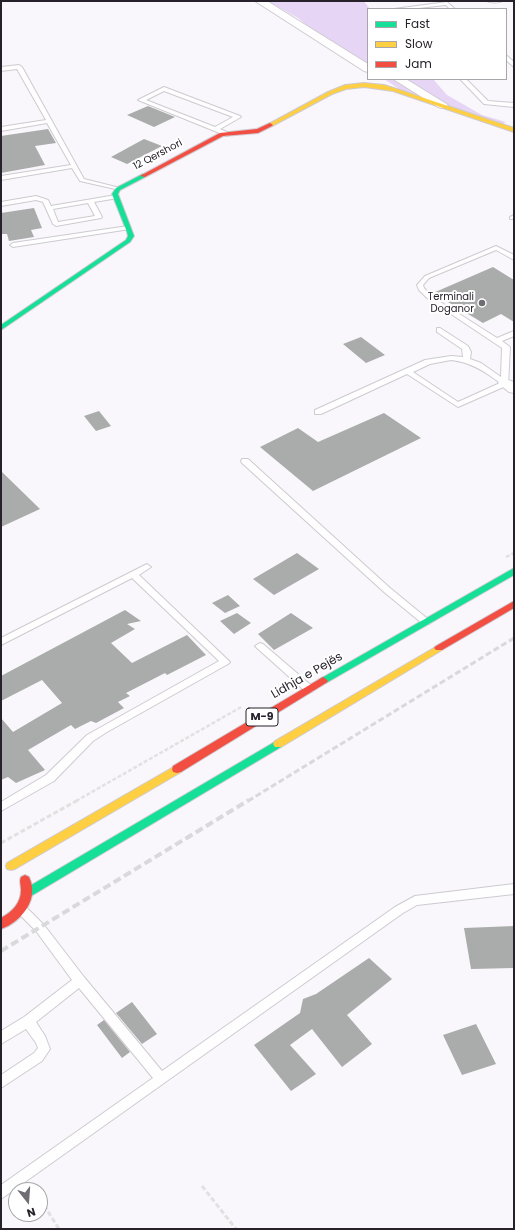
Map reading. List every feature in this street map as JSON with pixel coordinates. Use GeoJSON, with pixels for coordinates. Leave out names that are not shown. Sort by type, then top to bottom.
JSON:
{"type":"FeatureCollection","features":[{"type":"Feature","properties":{"kind":"main road","name":"12 Qershori"},"geometry":{"type":"LineString","coordinates":[[117,193],[215,137],[227,134],[250,132],[264,128],[330,92],[345,87],[374,86],[442,105],[514,130]]}},
{"type":"Feature","properties":{"kind":"main road"},"geometry":{"type":"LineString","coordinates":[[1,328],[124,245],[130,236],[117,193]]}},
{"type":"Feature","properties":{"kind":"main road","name":"Lidhja e Pejës"},"geometry":{"type":"LineString","coordinates":[[11,866],[127,799],[309,689],[514,571]]}},
{"type":"Feature","properties":{"kind":"main road","name":"M-9"},"geometry":{"type":"LineString","coordinates":[[27,893],[514,604]]}},
{"type":"Feature","properties":{"kind":"main road"},"geometry":{"type":"LineString","coordinates":[[1,863],[11,866],[19,871],[24,877],[27,885],[26,901],[21,909],[14,917],[1,924]]}},
{"type":"Feature","properties":{"kind":"street"},"geometry":{"type":"LineString","coordinates":[[260,1],[367,68]]}},
{"type":"Feature","properties":{"kind":"street"},"geometry":{"type":"LineString","coordinates":[[271,1],[367,60]]}},
{"type":"Feature","properties":{"kind":"street"},"geometry":{"type":"LineString","coordinates":[[386,80],[409,95]]}},
{"type":"Feature","properties":{"kind":"street"},"geometry":{"type":"LineString","coordinates":[[400,80],[442,105]]}},
{"type":"Feature","properties":{"kind":"lane"},"geometry":{"type":"LineString","coordinates":[[489,1],[500,1]]}},
{"type":"Feature","properties":{"kind":"lane"},"geometry":{"type":"LineString","coordinates":[[404,8],[447,3],[452,8]]}},
{"type":"Feature","properties":{"kind":"lane"},"geometry":{"type":"LineString","coordinates":[[1,69],[18,67],[82,180],[117,193]]}},
{"type":"Feature","properties":{"kind":"lane"},"geometry":{"type":"LineString","coordinates":[[464,80],[486,103],[514,105]]}},
{"type":"Feature","properties":{"kind":"lane"},"geometry":{"type":"LineString","coordinates":[[215,129],[238,117],[164,89],[141,100],[227,134]]}},
{"type":"Feature","properties":{"kind":"lane"},"geometry":{"type":"LineString","coordinates":[[1,129],[48,122]]}},
{"type":"Feature","properties":{"kind":"lane"},"geometry":{"type":"LineString","coordinates":[[1,178],[74,166]]}},
{"type":"Feature","properties":{"kind":"lane"},"geometry":{"type":"LineString","coordinates":[[49,208],[90,201],[117,193]]}},
{"type":"Feature","properties":{"kind":"lane"},"geometry":{"type":"LineString","coordinates":[[1,204],[36,198],[46,201],[56,224],[98,217],[90,201]]}},
{"type":"Feature","properties":{"kind":"lane"},"geometry":{"type":"LineString","coordinates":[[13,245],[128,228]]}},
{"type":"Feature","properties":{"kind":"lane"},"geometry":{"type":"LineString","coordinates":[[506,347],[429,297],[421,289],[420,285],[428,277],[496,248],[514,258]]}},
{"type":"Feature","properties":{"kind":"lane"},"geometry":{"type":"LineString","coordinates":[[440,330],[465,348],[467,352],[466,360]]}},
{"type":"Feature","properties":{"kind":"lane"},"geometry":{"type":"LineString","coordinates":[[497,341],[514,333]]}},
{"type":"Feature","properties":{"kind":"lane"},"geometry":{"type":"LineString","coordinates":[[506,336],[509,386]]}},
{"type":"Feature","properties":{"kind":"lane"},"geometry":{"type":"LineString","coordinates":[[318,412],[407,371],[437,359],[449,358],[466,360],[483,366],[509,386]]}},
{"type":"Feature","properties":{"kind":"lane"},"geometry":{"type":"LineString","coordinates":[[407,371],[458,405],[509,386]]}},
{"type":"Feature","properties":{"kind":"lane"},"geometry":{"type":"LineString","coordinates":[[245,461],[387,590],[426,622]]}},
{"type":"Feature","properties":{"kind":"lane"},"geometry":{"type":"LineString","coordinates":[[1,642],[147,567]]}},
{"type":"Feature","properties":{"kind":"lane"},"geometry":{"type":"LineString","coordinates":[[1,807],[50,778],[90,738],[225,662],[133,574]]}},
{"type":"Feature","properties":{"kind":"lane"},"geometry":{"type":"LineString","coordinates":[[260,646],[309,689]]}},
{"type":"Feature","properties":{"kind":"lane"},"geometry":{"type":"LineString","coordinates":[[1,1193],[399,910],[415,901],[514,889]]}},
{"type":"Feature","properties":{"kind":"lane"},"geometry":{"type":"LineString","coordinates":[[21,909],[40,928],[80,981],[161,1079]]}},
{"type":"Feature","properties":{"kind":"lane"},"geometry":{"type":"LineString","coordinates":[[1,1038],[28,1021],[80,981]]}},
{"type":"Feature","properties":{"kind":"lane"},"geometry":{"type":"LineString","coordinates":[[1,1082],[38,1057],[44,1049],[41,1040],[28,1021]]}},
{"type":"Feature","properties":{"kind":"path"},"geometry":{"type":"LineString","coordinates":[[202,1186],[236,1229]]}},
{"type":"Feature","properties":{"kind":"path"},"geometry":{"type":"LineString","coordinates":[[48,1212],[59,1229]]}},
{"type":"Feature","properties":{"kind":"shaded area"},"geometry":{"type":"Polygon","coordinates":[[[267,1],[364,1],[369,8],[367,8],[367,67],[322,38],[298,18],[267,1]]]}},
{"type":"Feature","properties":{"kind":"shaded area"},"geometry":{"type":"Polygon","coordinates":[[[386,80],[434,80],[447,95],[482,115],[506,122],[499,126],[407,94],[386,80]]]}},
{"type":"Feature","properties":{"kind":"building"},"geometry":{"type":"Polygon","coordinates":[[[148,106],[175,117],[154,127],[127,115],[148,106]]]}},
{"type":"Feature","properties":{"kind":"building"},"geometry":{"type":"Polygon","coordinates":[[[48,129],[56,143],[35,146],[45,165],[1,173],[1,136],[48,129]]]}},
{"type":"Feature","properties":{"kind":"building"},"geometry":{"type":"Polygon","coordinates":[[[144,139],[162,146],[127,164],[111,157],[144,139]]]}},
{"type":"Feature","properties":{"kind":"building"},"geometry":{"type":"Polygon","coordinates":[[[34,208],[42,228],[31,230],[34,237],[9,241],[7,234],[1,234],[1,213],[34,208]]]}},
{"type":"Feature","properties":{"kind":"building","name":"Terminali Doganor"},"geometry":{"type":"Polygon","coordinates":[[[493,267],[514,280],[514,322],[501,314],[483,323],[433,293],[493,267]]]}},
{"type":"Feature","properties":{"kind":"building"},"geometry":{"type":"Polygon","coordinates":[[[361,337],[385,355],[366,363],[343,344],[361,337]]]}},
{"type":"Feature","properties":{"kind":"building"},"geometry":{"type":"Polygon","coordinates":[[[99,411],[111,426],[96,431],[84,416],[99,411]]]}},
{"type":"Feature","properties":{"kind":"building"},"geometry":{"type":"Polygon","coordinates":[[[384,413],[421,438],[313,491],[260,447],[298,428],[318,442],[384,413]]]}},
{"type":"Feature","properties":{"kind":"building"},"geometry":{"type":"Polygon","coordinates":[[[1,471],[40,509],[1,527],[1,471]]]}},
{"type":"Feature","properties":{"kind":"building"},"geometry":{"type":"Polygon","coordinates":[[[297,553],[319,569],[274,595],[253,579],[297,553]]]}},
{"type":"Feature","properties":{"kind":"building"},"geometry":{"type":"Polygon","coordinates":[[[228,595],[240,606],[225,613],[212,603],[228,595]]]}},
{"type":"Feature","properties":{"kind":"building"},"geometry":{"type":"Polygon","coordinates":[[[125,610],[141,621],[127,624],[135,629],[111,643],[132,663],[187,635],[206,655],[167,675],[165,673],[126,693],[130,696],[118,702],[124,708],[96,723],[91,721],[75,729],[71,725],[28,750],[45,770],[16,783],[8,777],[1,780],[1,718],[13,732],[62,703],[42,680],[1,701],[1,676],[125,610]]]}},
{"type":"Feature","properties":{"kind":"building"},"geometry":{"type":"Polygon","coordinates":[[[237,613],[251,623],[234,634],[220,621],[237,613]]]}},
{"type":"Feature","properties":{"kind":"building"},"geometry":{"type":"Polygon","coordinates":[[[291,613],[313,628],[274,650],[258,634],[291,613]]]}},
{"type":"Feature","properties":{"kind":"building"},"geometry":{"type":"Polygon","coordinates":[[[514,926],[514,968],[471,969],[464,928],[514,926]]]}},
{"type":"Feature","properties":{"kind":"building"},"geometry":{"type":"Polygon","coordinates":[[[369,958],[392,979],[347,1015],[372,1044],[342,1067],[312,1029],[290,1045],[316,1074],[291,1091],[254,1045],[300,1013],[303,999],[316,994],[369,958]]]}},
{"type":"Feature","properties":{"kind":"building"},"geometry":{"type":"Polygon","coordinates":[[[132,1002],[157,1034],[142,1044],[116,1013],[132,1002]]]}},
{"type":"Feature","properties":{"kind":"building"},"geometry":{"type":"Polygon","coordinates":[[[104,1020],[130,1052],[122,1058],[97,1025],[104,1020]]]}},
{"type":"Feature","properties":{"kind":"building"},"geometry":{"type":"Polygon","coordinates":[[[476,1024],[496,1064],[462,1075],[443,1035],[476,1024]]]}},
{"type":"Feature","properties":{"kind":"railway"},"geometry":{"type":"LineString","coordinates":[[248,801],[514,638]]}},
{"type":"Feature","properties":{"kind":"railway"},"geometry":{"type":"LineString","coordinates":[[1,951],[249,800]]}},
{"type":"Feature","properties":{"kind":"traffic: fast"},"geometry":{"type":"LineString","coordinates":[[1,328],[128,241],[131,236],[130,232],[115,194],[118,189],[143,176]]}},
{"type":"Feature","properties":{"kind":"traffic: fast"},"geometry":{"type":"LineString","coordinates":[[323,681],[514,571]]}},
{"type":"Feature","properties":{"kind":"traffic: fast"},"geometry":{"type":"LineString","coordinates":[[27,893],[278,744]]}},
{"type":"Feature","properties":{"kind":"traffic: slow"},"geometry":{"type":"LineString","coordinates":[[270,125],[330,93],[345,87],[364,85],[384,87],[395,90],[514,130]]}},
{"type":"Feature","properties":{"kind":"traffic: slow"},"geometry":{"type":"LineString","coordinates":[[278,744],[439,648]]}},
{"type":"Feature","properties":{"kind":"traffic: slow"},"geometry":{"type":"LineString","coordinates":[[11,866],[177,769]]}},
{"type":"Feature","properties":{"kind":"traffic: jam"},"geometry":{"type":"LineString","coordinates":[[143,176],[222,134],[258,131],[270,125]]}},
{"type":"Feature","properties":{"kind":"traffic: jam"},"geometry":{"type":"LineString","coordinates":[[439,648],[514,604]]}},
{"type":"Feature","properties":{"kind":"traffic: jam"},"geometry":{"type":"LineString","coordinates":[[177,769],[323,681]]}},
{"type":"Feature","properties":{"kind":"traffic: jam"},"geometry":{"type":"LineString","coordinates":[[1,924],[18,912],[25,901],[25,880]]}},
{"type":"Feature","properties":{"kind":"place","name":"Terminali Doganor"},"geometry":{"type":"Point","coordinates":[482,303]}}]}
